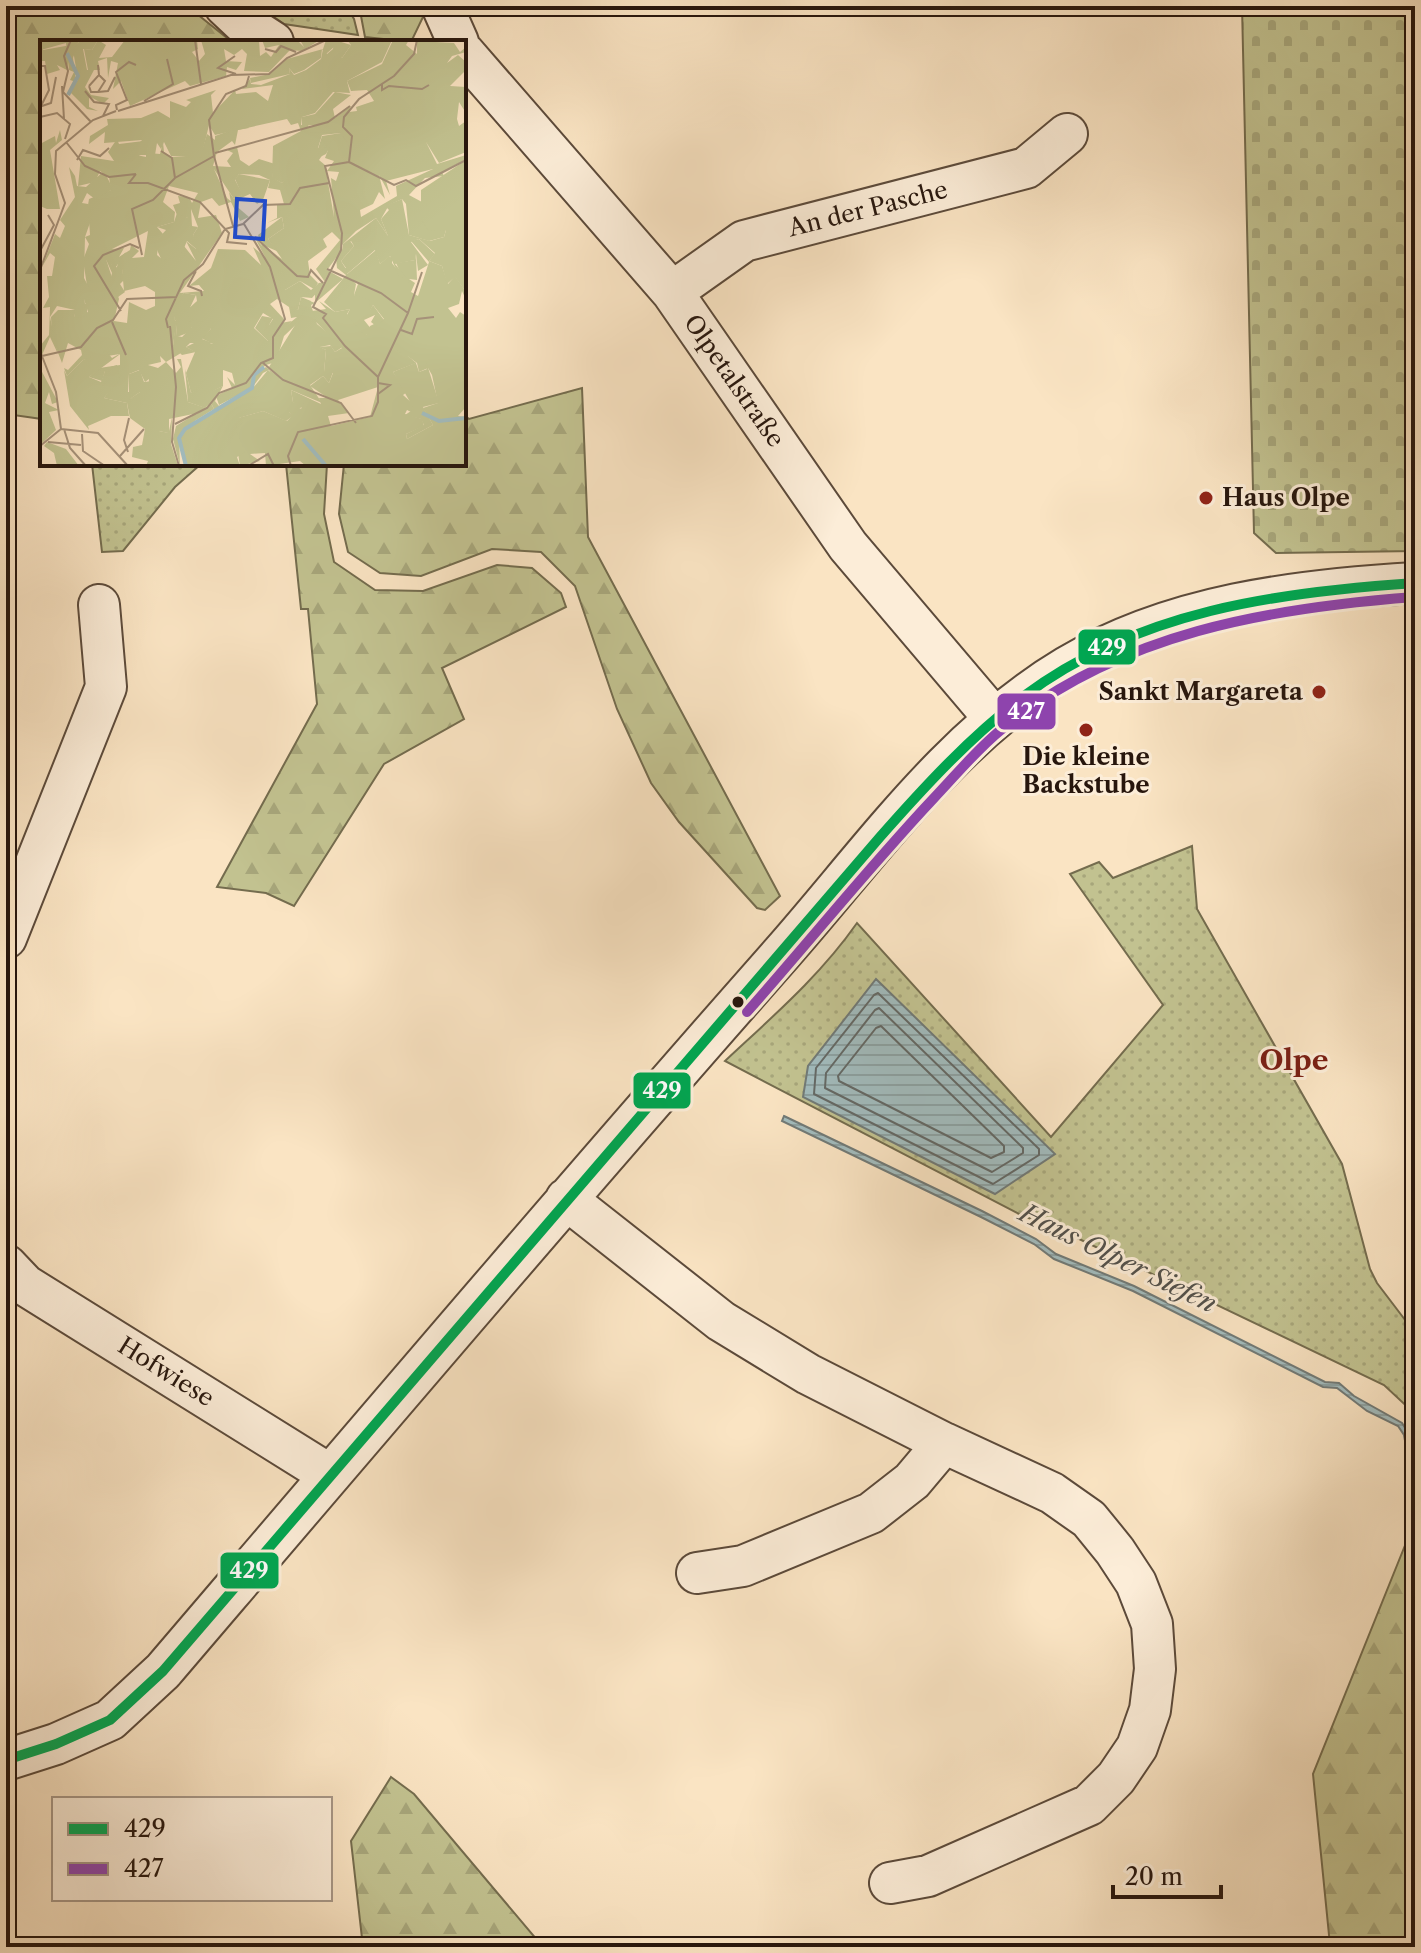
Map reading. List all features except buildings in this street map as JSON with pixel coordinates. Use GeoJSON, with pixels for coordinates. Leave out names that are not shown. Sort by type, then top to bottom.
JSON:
{"type":"FeatureCollection","features":[{"type":"Feature","properties":{"kind":"street"},"geometry":{"type":"LineString","coordinates":[[225,6],[242,22],[270,40]]}},
{"type":"Feature","properties":{"kind":"street"},"geometry":{"type":"LineString","coordinates":[[442,6],[457,40]]}},
{"type":"Feature","properties":{"kind":"street","name":"Olpetalstraße"},"geometry":{"type":"LineString","coordinates":[[466,55],[672,292],[848,546],[994,718]]}},
{"type":"Feature","properties":{"kind":"street","name":"An der Pasche"},"geometry":{"type":"LineString","coordinates":[[672,292],[744,241],[1026,168],[1067,134]]}},
{"type":"Feature","properties":{"kind":"street"},"geometry":{"type":"LineString","coordinates":[[6,1760],[56,1744],[110,1720],[163,1671],[896,817],[994,718],[1071,665],[1160,624],[1251,601],[1369,585],[1415,583]]}},
{"type":"Feature","properties":{"kind":"street"},"geometry":{"type":"LineString","coordinates":[[6,938],[106,687],[99,605]]}},
{"type":"Feature","properties":{"kind":"street"},"geometry":{"type":"LineString","coordinates":[[566,1199],[721,1321],[808,1374],[944,1443],[1052,1493],[1089,1519],[1136,1583],[1152,1624],[1155,1669],[1150,1710],[1137,1747],[1116,1778],[1089,1805],[928,1876],[890,1883]]}},
{"type":"Feature","properties":{"kind":"street","name":"Hofwiese"},"geometry":{"type":"LineString","coordinates":[[6,1265],[25,1285],[330,1475]]}},
{"type":"Feature","properties":{"kind":"street"},"geometry":{"type":"LineString","coordinates":[[697,1573],[743,1566],[871,1513],[912,1481],[944,1443]]}},
{"type":"Feature","properties":{"kind":"green space"},"geometry":{"type":"Polygon","coordinates":[[[6,6],[187,6],[230,40],[40,40],[40,419],[6,414],[6,6]]]}},
{"type":"Feature","properties":{"kind":"green space"},"geometry":{"type":"Polygon","coordinates":[[[258,6],[346,6],[354,19],[358,35],[284,24],[258,6]]]}},
{"type":"Feature","properties":{"kind":"green space"},"geometry":{"type":"Polygon","coordinates":[[[354,6],[418,6],[423,17],[412,40],[393,40],[365,37],[361,16],[354,6]]]}},
{"type":"Feature","properties":{"kind":"green space"},"geometry":{"type":"Polygon","coordinates":[[[1242,6],[1415,6],[1415,551],[1276,553],[1254,533],[1242,6]]]}},
{"type":"Feature","properties":{"kind":"green space"},"geometry":{"type":"Polygon","coordinates":[[[582,388],[588,537],[780,896],[765,910],[757,908],[679,822],[651,783],[617,709],[575,586],[541,552],[492,549],[421,576],[380,573],[348,552],[339,514],[344,466],[466,466],[466,417],[469,419],[582,388]]]}},
{"type":"Feature","properties":{"kind":"green space"},"geometry":{"type":"Polygon","coordinates":[[[92,466],[199,466],[175,487],[123,551],[102,552],[92,466]]]}},
{"type":"Feature","properties":{"kind":"green space"},"geometry":{"type":"Polygon","coordinates":[[[286,466],[327,466],[324,514],[334,562],[375,590],[423,591],[497,565],[532,568],[561,593],[566,607],[442,668],[464,719],[384,764],[294,906],[266,893],[217,887],[317,704],[308,609],[301,609],[286,466]]]}},
{"type":"Feature","properties":{"kind":"green space"},"geometry":{"type":"Polygon","coordinates":[[[1192,846],[1197,909],[1342,1164],[1370,1269],[1415,1333],[1415,1414],[1384,1385],[1075,1237],[1019,1214],[725,1061],[811,978],[857,923],[1051,1137],[1163,1005],[1070,874],[1099,862],[1113,878],[1192,846]]]}},
{"type":"Feature","properties":{"kind":"green space"},"geometry":{"type":"Polygon","coordinates":[[[1412,1528],[1415,1570],[1415,1947],[1323,1947],[1330,1945],[1313,1774],[1412,1528]]]}},
{"type":"Feature","properties":{"kind":"green space"},"geometry":{"type":"Polygon","coordinates":[[[391,1777],[414,1794],[543,1947],[363,1947],[351,1841],[391,1777]]]}},
{"type":"Feature","properties":{"kind":"water"},"geometry":{"type":"Polygon","coordinates":[[[876,979],[1055,1154],[995,1194],[803,1097],[808,1066],[876,979]]]}},
{"type":"Feature","properties":{"kind":"water"},"geometry":{"type":"Polygon","coordinates":[[[784,1116],[982,1211],[1036,1239],[1056,1254],[1134,1286],[1325,1382],[1339,1383],[1354,1396],[1402,1423],[1409,1434],[1415,1459],[1407,1452],[1404,1435],[1398,1426],[1367,1411],[1337,1388],[1323,1387],[1133,1291],[1054,1259],[1034,1244],[981,1217],[782,1121],[784,1116]]]}},
{"type":"Feature","properties":{"kind":"transit line","name":"429"},"geometry":{"type":"LineString","coordinates":[[6,1760],[56,1744],[110,1720],[163,1671],[880,837],[949,763],[1004,712],[1068,667],[1161,625],[1261,600],[1415,583]]}},
{"type":"Feature","properties":{"kind":"transit line","name":"427"},"geometry":{"type":"LineString","coordinates":[[747,1012],[967,762],[1002,729],[1048,696],[1096,669],[1198,631],[1305,609],[1415,597]]}},
{"type":"Feature","properties":{"kind":"place","name":"Haus Olpe"},"geometry":{"type":"Point","coordinates":[1206,498]}},
{"type":"Feature","properties":{"kind":"place","name":"Sankt Margareta"},"geometry":{"type":"Point","coordinates":[1319,692]}},
{"type":"Feature","properties":{"kind":"place","name":"Die kleine Backstube"},"geometry":{"type":"Point","coordinates":[1086,730]}},
{"type":"Feature","properties":{"kind":"district","name":"Olpe"},"geometry":{"type":"Point","coordinates":[1294,1060]}},
{"type":"Feature","properties":{"kind":"water label","name":"Haus Olper Siefen"},"geometry":{"type":"Point","coordinates":[1118,1258]}}]}
